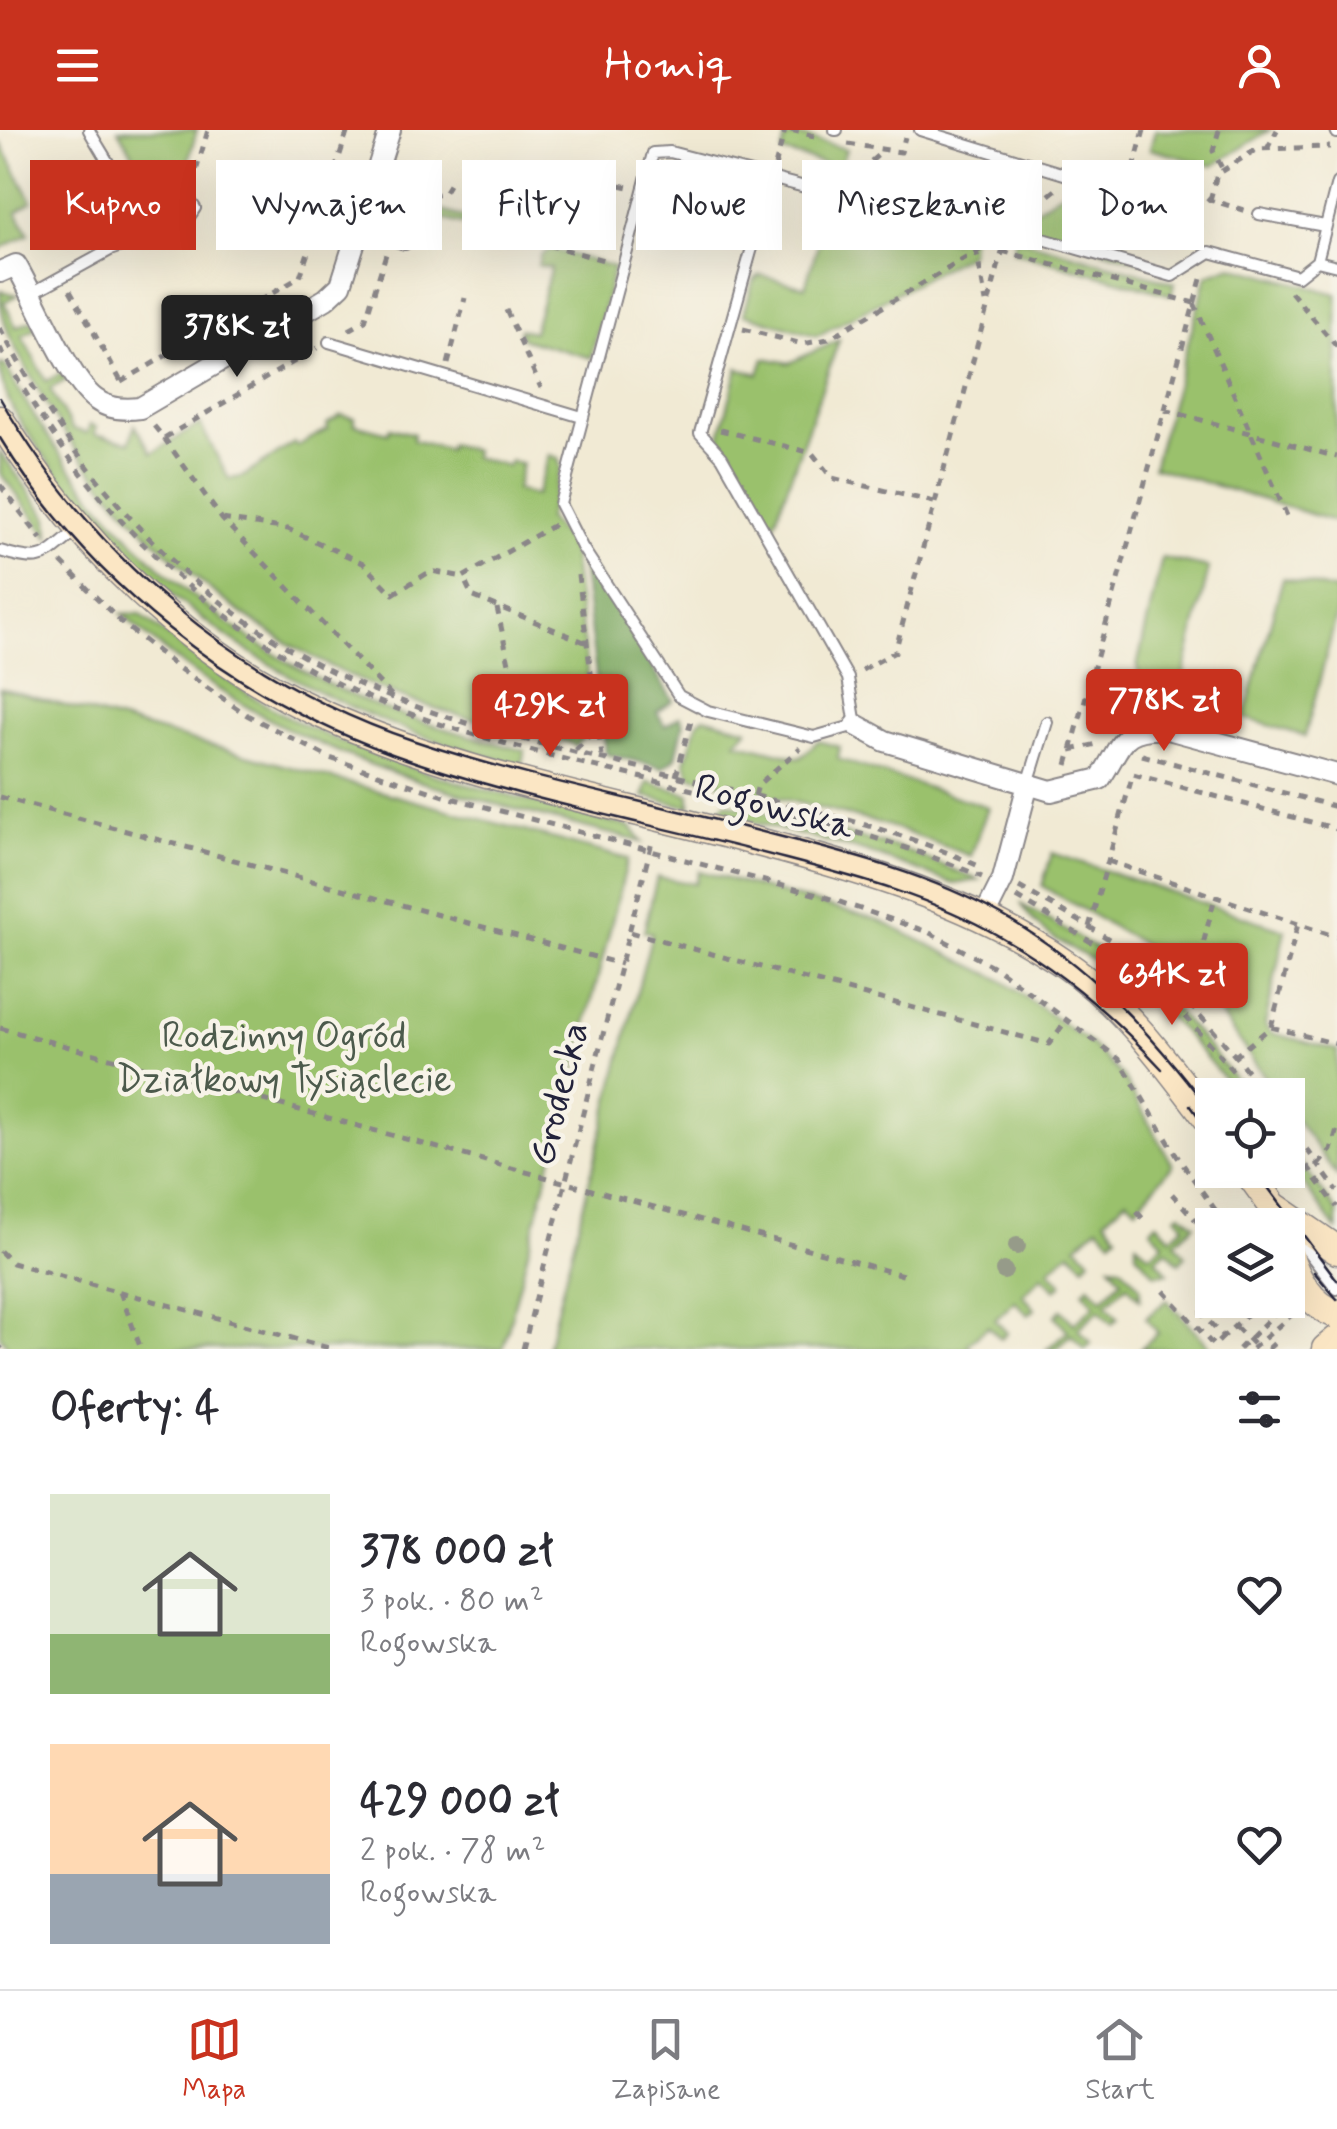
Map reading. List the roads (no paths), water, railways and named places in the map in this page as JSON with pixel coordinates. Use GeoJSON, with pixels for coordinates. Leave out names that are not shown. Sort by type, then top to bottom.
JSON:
{"type":"FeatureCollection","features":[{"type":"Feature","properties":{"kind":"street"},"geometry":{"type":"LineString","coordinates":[[380,160],[390,130]]}},
{"type":"Feature","properties":{"kind":"street"},"geometry":{"type":"LineString","coordinates":[[0,272],[16,264],[77,379],[96,400],[123,410],[140,408],[326,299],[341,285],[351,250]]}},
{"type":"Feature","properties":{"kind":"street","name":"Rogowska"},"geometry":{"type":"LineString","coordinates":[[0,420],[79,529],[168,616],[227,660],[321,714],[436,757],[836,862],[984,917],[1064,963],[1096,987],[1195,1101]]}},
{"type":"Feature","properties":{"kind":"street"},"geometry":{"type":"LineString","coordinates":[[856,724],[886,742],[1059,790],[1100,778],[1125,738],[1148,728],[1168,729],[1337,775]]}},
{"type":"Feature","properties":{"kind":"street"},"geometry":{"type":"LineString","coordinates":[[984,917],[1002,879],[1028,784]]}},
{"type":"Feature","properties":{"kind":"street"},"geometry":{"type":"LineString","coordinates":[[1305,1232],[1337,1250]]}},
{"type":"Feature","properties":{"kind":"street"},"geometry":{"type":"LineString","coordinates":[[1305,1288],[1312,1298],[1337,1314]]}},
{"type":"Feature","properties":{"kind":"street"},"geometry":{"type":"LineString","coordinates":[[1326,1349],[1337,1340]]}},
{"type":"Feature","properties":{"kind":"lane"},"geometry":{"type":"LineString","coordinates":[[89,130],[105,160]]}},
{"type":"Feature","properties":{"kind":"lane"},"geometry":{"type":"LineString","coordinates":[[920,130],[946,133],[989,154],[1062,175]]}},
{"type":"Feature","properties":{"kind":"lane"},"geometry":{"type":"LineString","coordinates":[[751,250],[700,433],[722,458],[848,678],[856,724],[814,736],[695,707],[680,696],[582,547],[560,504],[653,153],[670,152],[851,200],[890,195],[1172,276],[1210,252],[1298,276],[1317,261],[1337,183]]}},
{"type":"Feature","properties":{"kind":"lane"},"geometry":{"type":"LineString","coordinates":[[1259,214],[1325,226]]}},
{"type":"Feature","properties":{"kind":"lane"},"geometry":{"type":"LineString","coordinates":[[32,293],[110,250]]}},
{"type":"Feature","properties":{"kind":"lane"},"geometry":{"type":"LineString","coordinates":[[1317,261],[1337,266]]}},
{"type":"Feature","properties":{"kind":"lane"},"geometry":{"type":"LineString","coordinates":[[329,342],[582,417]]}},
{"type":"Feature","properties":{"kind":"lane"},"geometry":{"type":"LineString","coordinates":[[0,551],[32,560],[42,558],[79,529]]}},
{"type":"Feature","properties":{"kind":"lane"},"geometry":{"type":"LineString","coordinates":[[1028,784],[1046,722]]}},
{"type":"Feature","properties":{"kind":"lane"},"geometry":{"type":"LineString","coordinates":[[1305,1251],[1337,1290]]}},
{"type":"Feature","properties":{"kind":"tram line"},"geometry":{"type":"LineString","coordinates":[[0,398],[79,511],[125,561],[231,649],[289,685],[350,716],[454,754],[837,852],[904,872],[969,898],[1032,933],[1090,978],[1142,1028],[1195,1092]]}},
{"type":"Feature","properties":{"kind":"tram line"},"geometry":{"type":"LineString","coordinates":[[0,438],[76,541],[121,587],[169,629],[276,701],[333,730],[440,770],[841,874],[948,911],[1022,949],[1065,979],[1162,1069]]}},
{"type":"Feature","properties":{"kind":"tram line"},"geometry":{"type":"LineString","coordinates":[[1190,1105],[1195,1112]]}},
{"type":"Feature","properties":{"kind":"tram line"},"geometry":{"type":"LineString","coordinates":[[1268,1188],[1337,1280]]}},
{"type":"Feature","properties":{"kind":"tram line"},"geometry":{"type":"LineString","coordinates":[[1314,1272],[1337,1299]]}},
{"type":"Feature","properties":{"kind":"park label","name":"Rodzinny Ogród Działkowy Tysiąclecie"},"geometry":{"type":"Point","coordinates":[284,1058]}}]}
